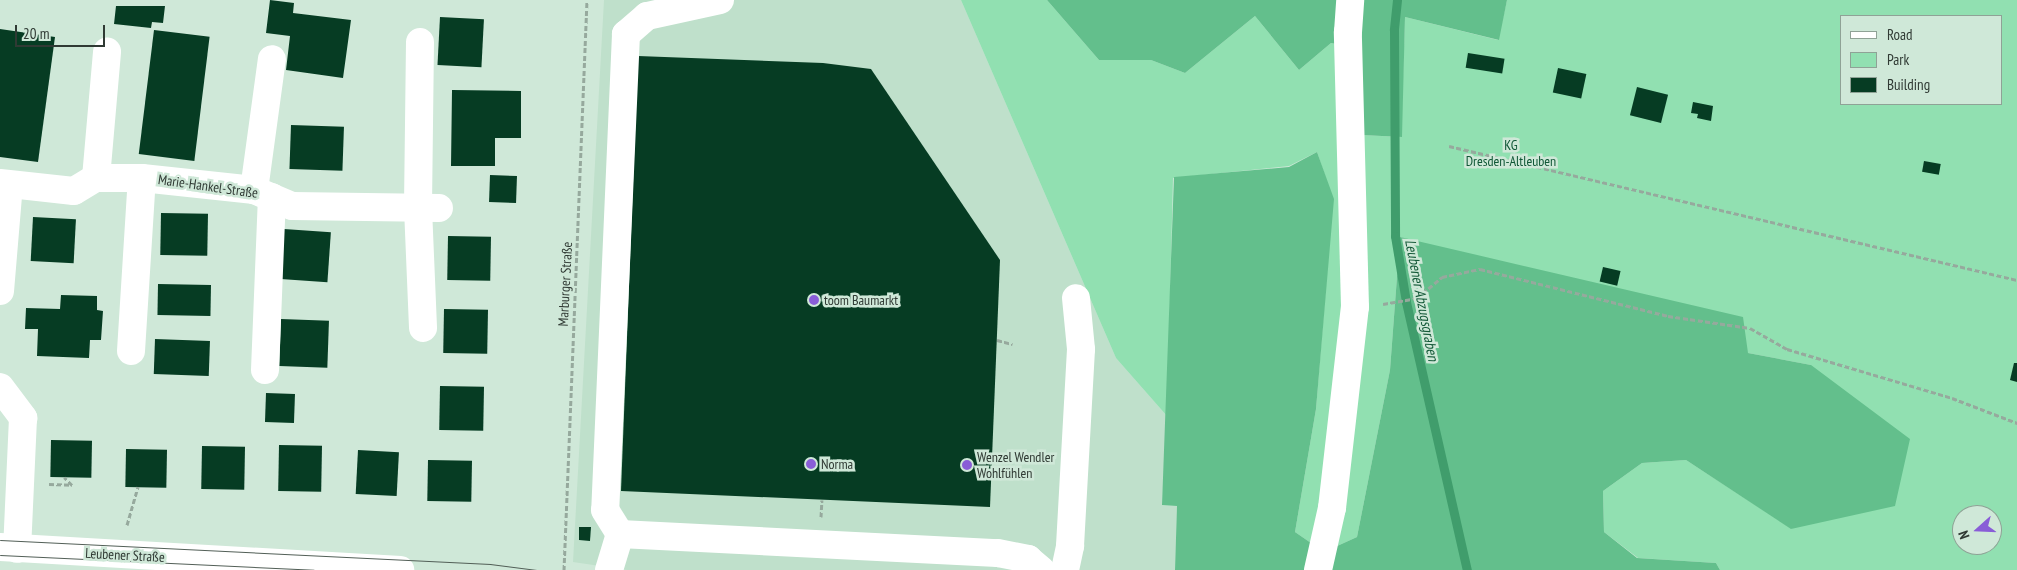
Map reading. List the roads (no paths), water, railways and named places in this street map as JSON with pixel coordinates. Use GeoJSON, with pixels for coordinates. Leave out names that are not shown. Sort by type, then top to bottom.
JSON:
{"type":"FeatureCollection","features":[{"type":"Feature","properties":{"kind":"street"},"geometry":{"type":"LineString","coordinates":[[620,534],[605,510],[626,34],[647,16],[720,0]]}},
{"type":"Feature","properties":{"kind":"street"},"geometry":{"type":"LineString","coordinates":[[1318,570],[1332,508],[1355,307],[1348,32],[1350,0]]}},
{"type":"Feature","properties":{"kind":"street"},"geometry":{"type":"LineString","coordinates":[[420,42],[429,208],[424,328]]}},
{"type":"Feature","properties":{"kind":"street"},"geometry":{"type":"LineString","coordinates":[[0,291],[4,184],[74,191],[96,178],[107,51]]}},
{"type":"Feature","properties":{"kind":"street"},"geometry":{"type":"LineString","coordinates":[[266,370],[263,194],[272,59]]}},
{"type":"Feature","properties":{"kind":"street","name":"Marie-Hankel-Straße"},"geometry":{"type":"LineString","coordinates":[[96,178],[142,178],[263,194],[292,206],[429,208]]}},
{"type":"Feature","properties":{"kind":"street"},"geometry":{"type":"LineString","coordinates":[[131,351],[142,178]]}},
{"type":"Feature","properties":{"kind":"street"},"geometry":{"type":"LineString","coordinates":[[1065,570],[1070,546],[1081,349],[1076,298]]}},
{"type":"Feature","properties":{"kind":"street"},"geometry":{"type":"LineString","coordinates":[[0,387],[23,418],[8,548]]}},
{"type":"Feature","properties":{"kind":"street"},"geometry":{"type":"LineString","coordinates":[[608,570],[620,534]]}},
{"type":"Feature","properties":{"kind":"street"},"geometry":{"type":"LineString","coordinates":[[620,534],[998,553],[1028,559],[1041,570]]}},
{"type":"Feature","properties":{"kind":"street","name":"Leubener Straße"},"geometry":{"type":"LineString","coordinates":[[8,548],[400,570]]}},
{"type":"Feature","properties":{"kind":"waterway","name":"Leubener Abzugsgraben"},"geometry":{"type":"LineString","coordinates":[[1397,0],[1394,30],[1395,236],[1406,302],[1467,570]]}},
{"type":"Feature","properties":{"kind":"tram line"},"geometry":{"type":"LineString","coordinates":[[0,540],[490,564],[537,570]]}},
{"type":"Feature","properties":{"kind":"tram line"},"geometry":{"type":"LineString","coordinates":[[0,555],[314,570]]}},
{"type":"Feature","properties":{"kind":"place","name":"toom Baumarkt"},"geometry":{"type":"Point","coordinates":[814,300]}},
{"type":"Feature","properties":{"kind":"place","name":"Norma"},"geometry":{"type":"Point","coordinates":[811,464]}},
{"type":"Feature","properties":{"kind":"place","name":"Wenzel Wendler Wohlfühlen"},"geometry":{"type":"Point","coordinates":[967,465]}},
{"type":"Feature","properties":{"kind":"park label","name":"KG Dresden-Altleuben"},"geometry":{"type":"Point","coordinates":[1511,154]}}]}
